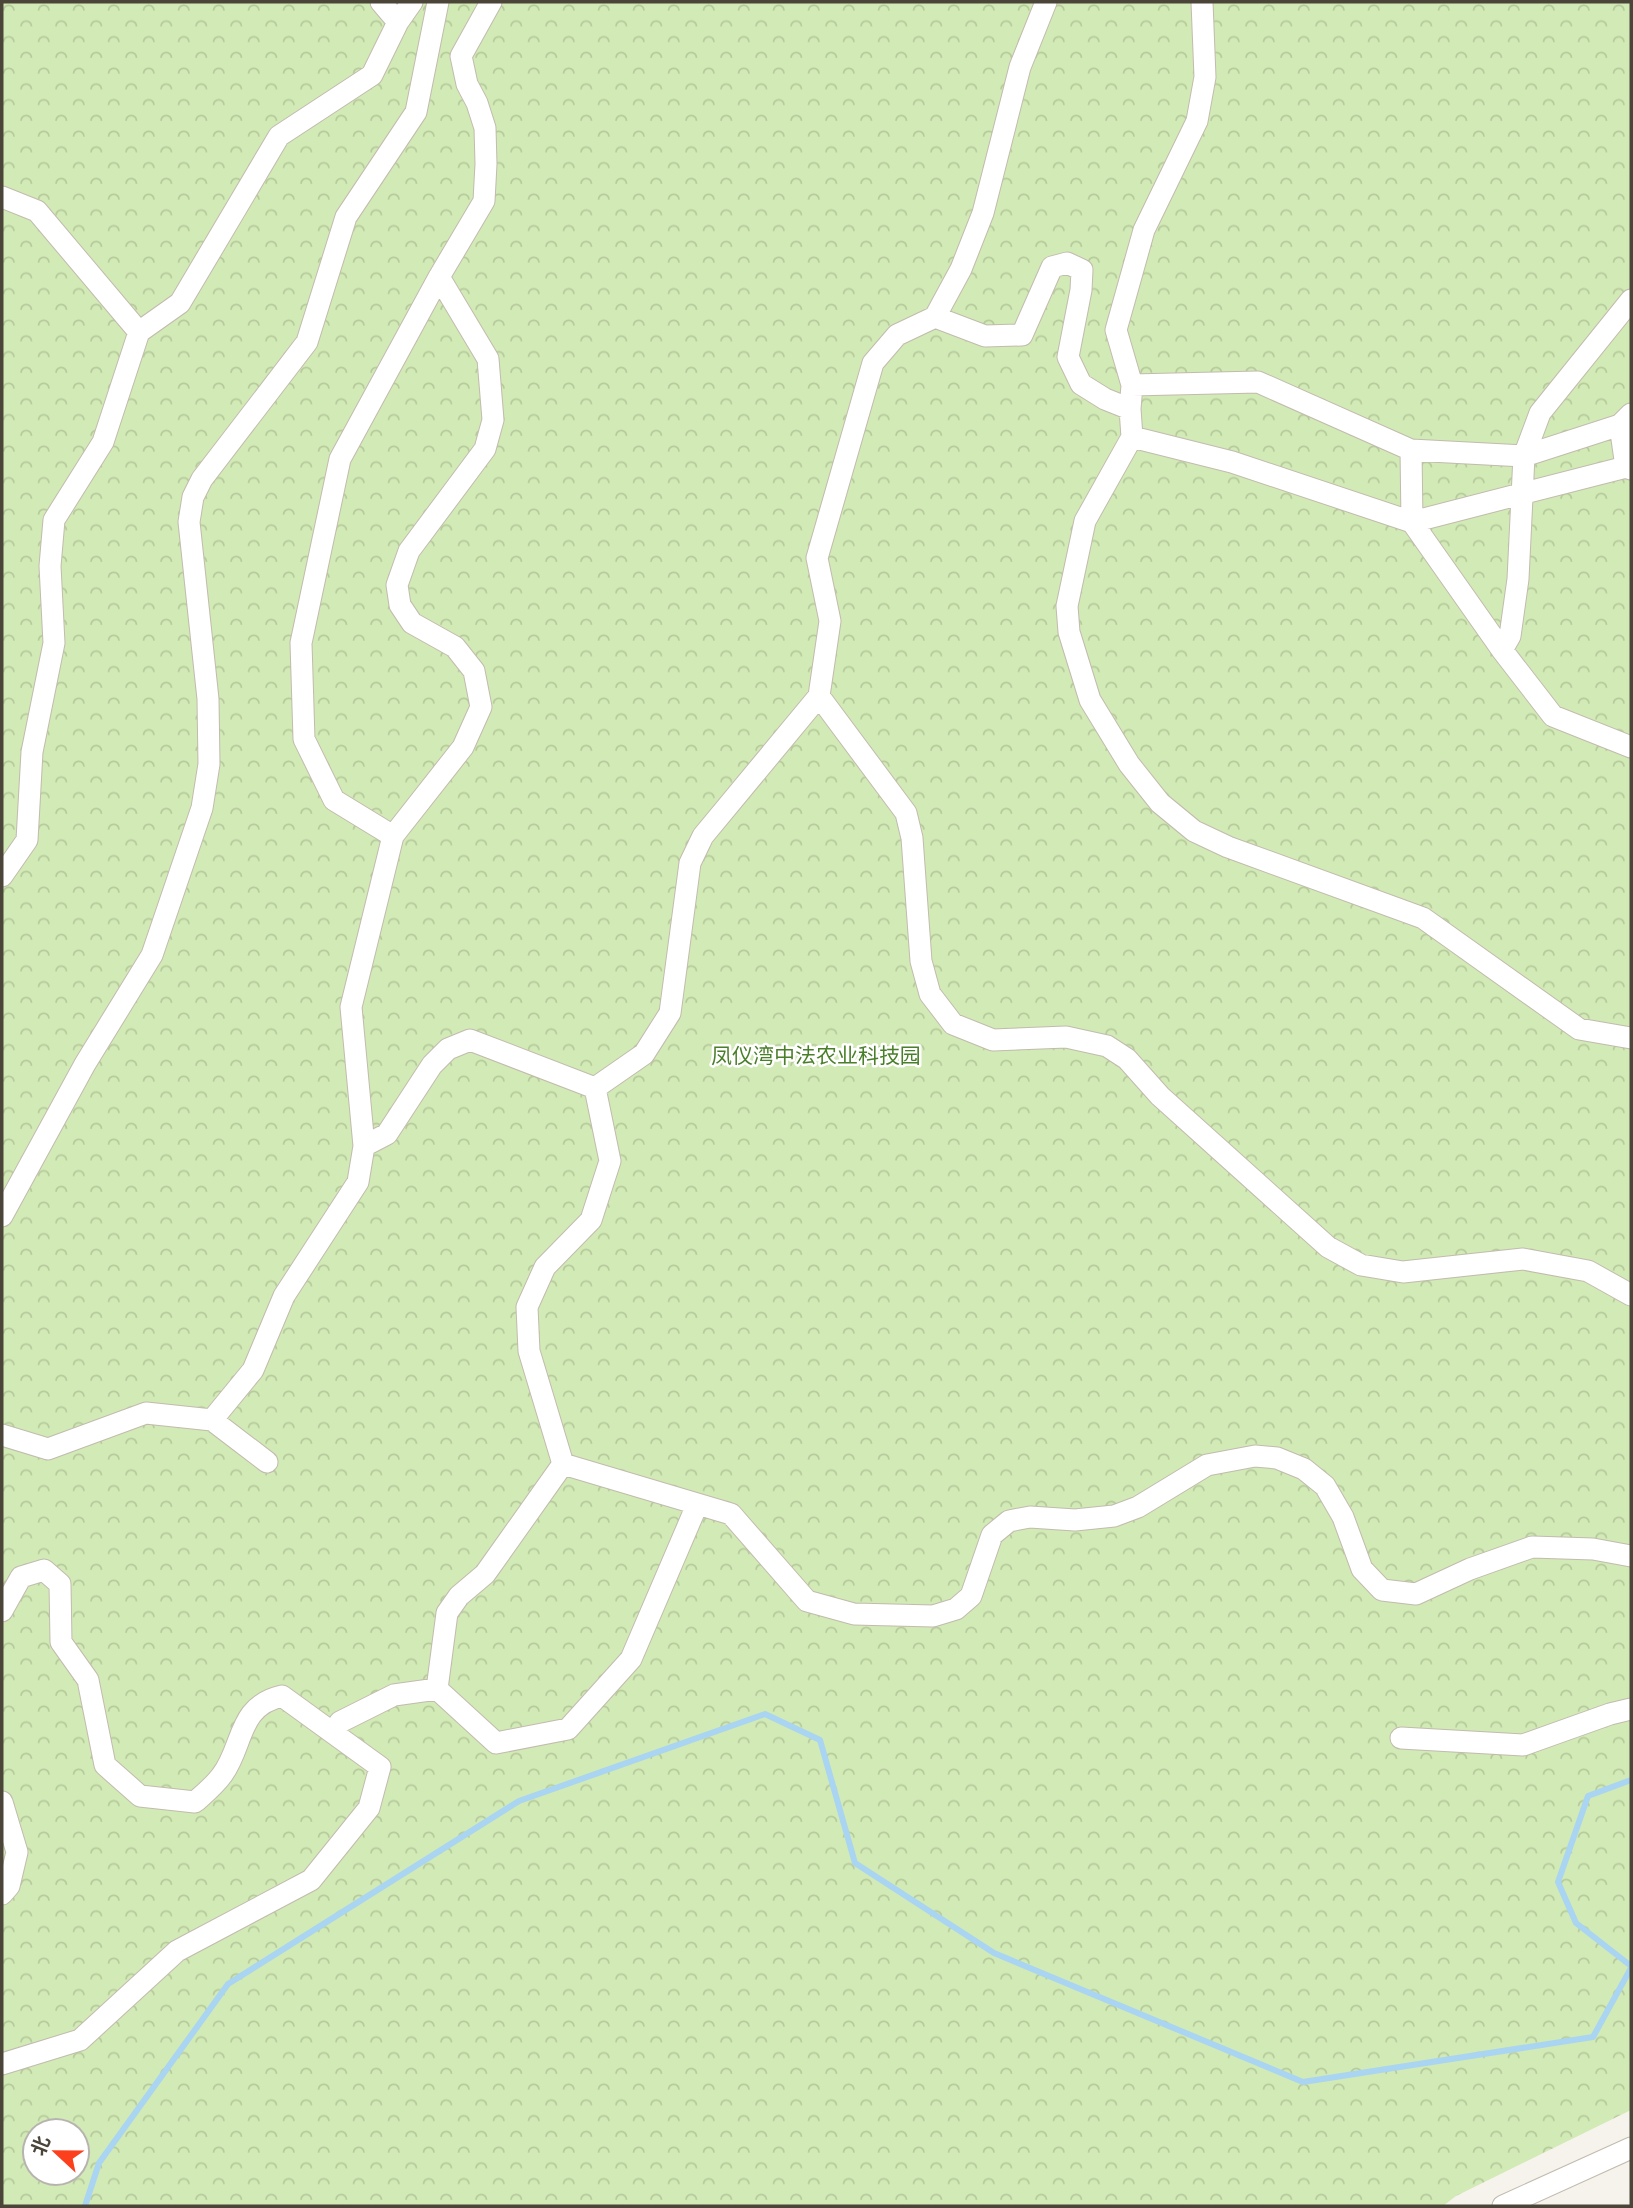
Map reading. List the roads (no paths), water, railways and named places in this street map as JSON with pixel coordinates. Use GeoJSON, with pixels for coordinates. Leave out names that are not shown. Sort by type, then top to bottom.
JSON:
{"type":"FeatureCollection","features":[{"type":"Feature","properties":{"kind":"street"},"geometry":{"type":"LineString","coordinates":[[381,2],[398,22]]}},
{"type":"Feature","properties":{"kind":"street"},"geometry":{"type":"LineString","coordinates":[[2,876],[27,840],[32,752],[54,643],[50,566],[54,520],[103,442],[139,332],[180,303],[279,136],[372,75],[398,22],[412,2]]}},
{"type":"Feature","properties":{"kind":"street"},"geometry":{"type":"LineString","coordinates":[[2,1216],[85,1064],[152,955],[202,808],[209,764],[208,699],[189,522],[193,497],[202,479],[307,342],[346,217],[416,112],[438,2]]}},
{"type":"Feature","properties":{"kind":"street"},"geometry":{"type":"LineString","coordinates":[[393,836],[334,800],[304,739],[301,643],[340,459],[439,277],[484,201],[485,128],[467,84],[461,56],[491,2]]}},
{"type":"Feature","properties":{"kind":"street"},"geometry":{"type":"LineString","coordinates":[[595,1088],[644,1054],[670,1013],[691,863],[703,836],[819,696],[830,621],[817,558],[873,363],[897,335],[935,317],[961,269],[983,214],[1020,67],[1046,2]]}},
{"type":"Feature","properties":{"kind":"street"},"geometry":{"type":"LineString","coordinates":[[1202,2],[1205,77],[1197,121],[1144,230],[1116,330],[1132,385],[1132,437],[1085,521],[1067,606],[1069,632],[1090,700],[1129,764],[1160,803],[1194,831],[1228,847],[1423,919],[1579,1028],[1631,1038]]}},
{"type":"Feature","properties":{"kind":"street"},"geometry":{"type":"LineString","coordinates":[[2,197],[37,211],[139,332]]}},
{"type":"Feature","properties":{"kind":"street"},"geometry":{"type":"LineString","coordinates":[[935,317],[985,336],[1022,335],[1052,267],[1067,263],[1082,270],[1069,357],[1081,384],[1130,409]]}},
{"type":"Feature","properties":{"kind":"street"},"geometry":{"type":"LineString","coordinates":[[212,1420],[253,1370],[284,1296],[358,1182],[364,1146],[351,1007],[393,836],[463,747],[481,707],[474,671],[455,647],[412,623],[400,605],[397,585],[409,551],[485,449],[494,420],[488,359],[439,277]]}},
{"type":"Feature","properties":{"kind":"street"},"geometry":{"type":"LineString","coordinates":[[1502,650],[1510,636],[1518,579],[1524,456],[1540,413],[1631,300]]}},
{"type":"Feature","properties":{"kind":"street"},"geometry":{"type":"LineString","coordinates":[[1132,385],[1258,382],[1412,450],[1524,456],[1626,419],[1629,468],[1412,522],[1232,462],[1132,437]]}},
{"type":"Feature","properties":{"kind":"street"},"geometry":{"type":"LineString","coordinates":[[1412,450],[1412,522],[1502,650],[1553,716],[1631,747]]}},
{"type":"Feature","properties":{"kind":"street"},"geometry":{"type":"LineString","coordinates":[[819,696],[906,813],[912,838],[921,961],[930,994],[953,1024],[993,1040],[1066,1037],[1107,1046],[1126,1059],[1160,1096],[1328,1247],[1361,1265],[1403,1272],[1523,1259],[1588,1271],[1631,1295]]}},
{"type":"Feature","properties":{"kind":"street"},"geometry":{"type":"LineString","coordinates":[[364,1146],[387,1134],[432,1065],[448,1049],[470,1040],[595,1088]]}},
{"type":"Feature","properties":{"kind":"street"},"geometry":{"type":"LineString","coordinates":[[563,1464],[528,1351],[527,1307],[545,1267],[591,1220],[610,1161],[595,1088]]}},
{"type":"Feature","properties":{"kind":"street"},"geometry":{"type":"LineString","coordinates":[[2,1435],[48,1449],[146,1413],[212,1420],[267,1462]]}},
{"type":"Feature","properties":{"kind":"street"},"geometry":{"type":"LineString","coordinates":[[563,1464],[731,1514],[807,1601],[854,1614],[933,1616],[956,1609],[971,1596],[992,1535],[1009,1521],[1030,1517],[1075,1520],[1114,1517],[1138,1507],[1206,1465],[1255,1456],[1277,1458],[1304,1469],[1325,1486],[1343,1517],[1362,1569],[1382,1590],[1416,1594],[1470,1569],[1532,1547],[1593,1549],[1631,1556]]}},
{"type":"Feature","properties":{"kind":"street"},"geometry":{"type":"LineString","coordinates":[[437,1689],[447,1613],[459,1596],[485,1574],[563,1464]]}},
{"type":"Feature","properties":{"kind":"street"},"geometry":{"type":"LineString","coordinates":[[437,1689],[496,1743],[568,1729],[631,1659],[698,1505]]}},
{"type":"Feature","properties":{"kind":"street"},"geometry":{"type":"LineString","coordinates":[[2,1611],[21,1577],[44,1570],[60,1584],[61,1642],[88,1680],[104,1765],[140,1796],[195,1802],[223,1774],[247,1719],[269,1699],[282,1696],[380,1767],[369,1808],[311,1880],[177,1951],[80,2040],[2,2064]]}},
{"type":"Feature","properties":{"kind":"street"},"geometry":{"type":"LineString","coordinates":[[333,1732],[340,1722],[394,1695],[437,1689]]}},
{"type":"Feature","properties":{"kind":"street"},"geometry":{"type":"LineString","coordinates":[[1401,1738],[1523,1745],[1631,1709]]}},
{"type":"Feature","properties":{"kind":"street"},"geometry":{"type":"LineString","coordinates":[[2,1802],[17,1852],[9,1886],[2,1894]]}},
{"type":"Feature","properties":{"kind":"street"},"geometry":{"type":"LineString","coordinates":[[1503,2206],[1631,2148]]}},
{"type":"Feature","properties":{"kind":"waterway"},"geometry":{"type":"LineString","coordinates":[[85,2206],[99,2163],[228,1984],[519,1801],[765,1714],[820,1740],[855,1863],[994,1953],[1303,2082],[1593,2037],[1631,1968]]}},
{"type":"Feature","properties":{"kind":"waterway"},"geometry":{"type":"LineString","coordinates":[[1631,1780],[1588,1796],[1558,1882],[1576,1923],[1631,1966]]}},
{"type":"Feature","properties":{"kind":"park label","name":"凤仪湾中法农业科技园"},"geometry":{"type":"Point","coordinates":[816,1056]}}]}
